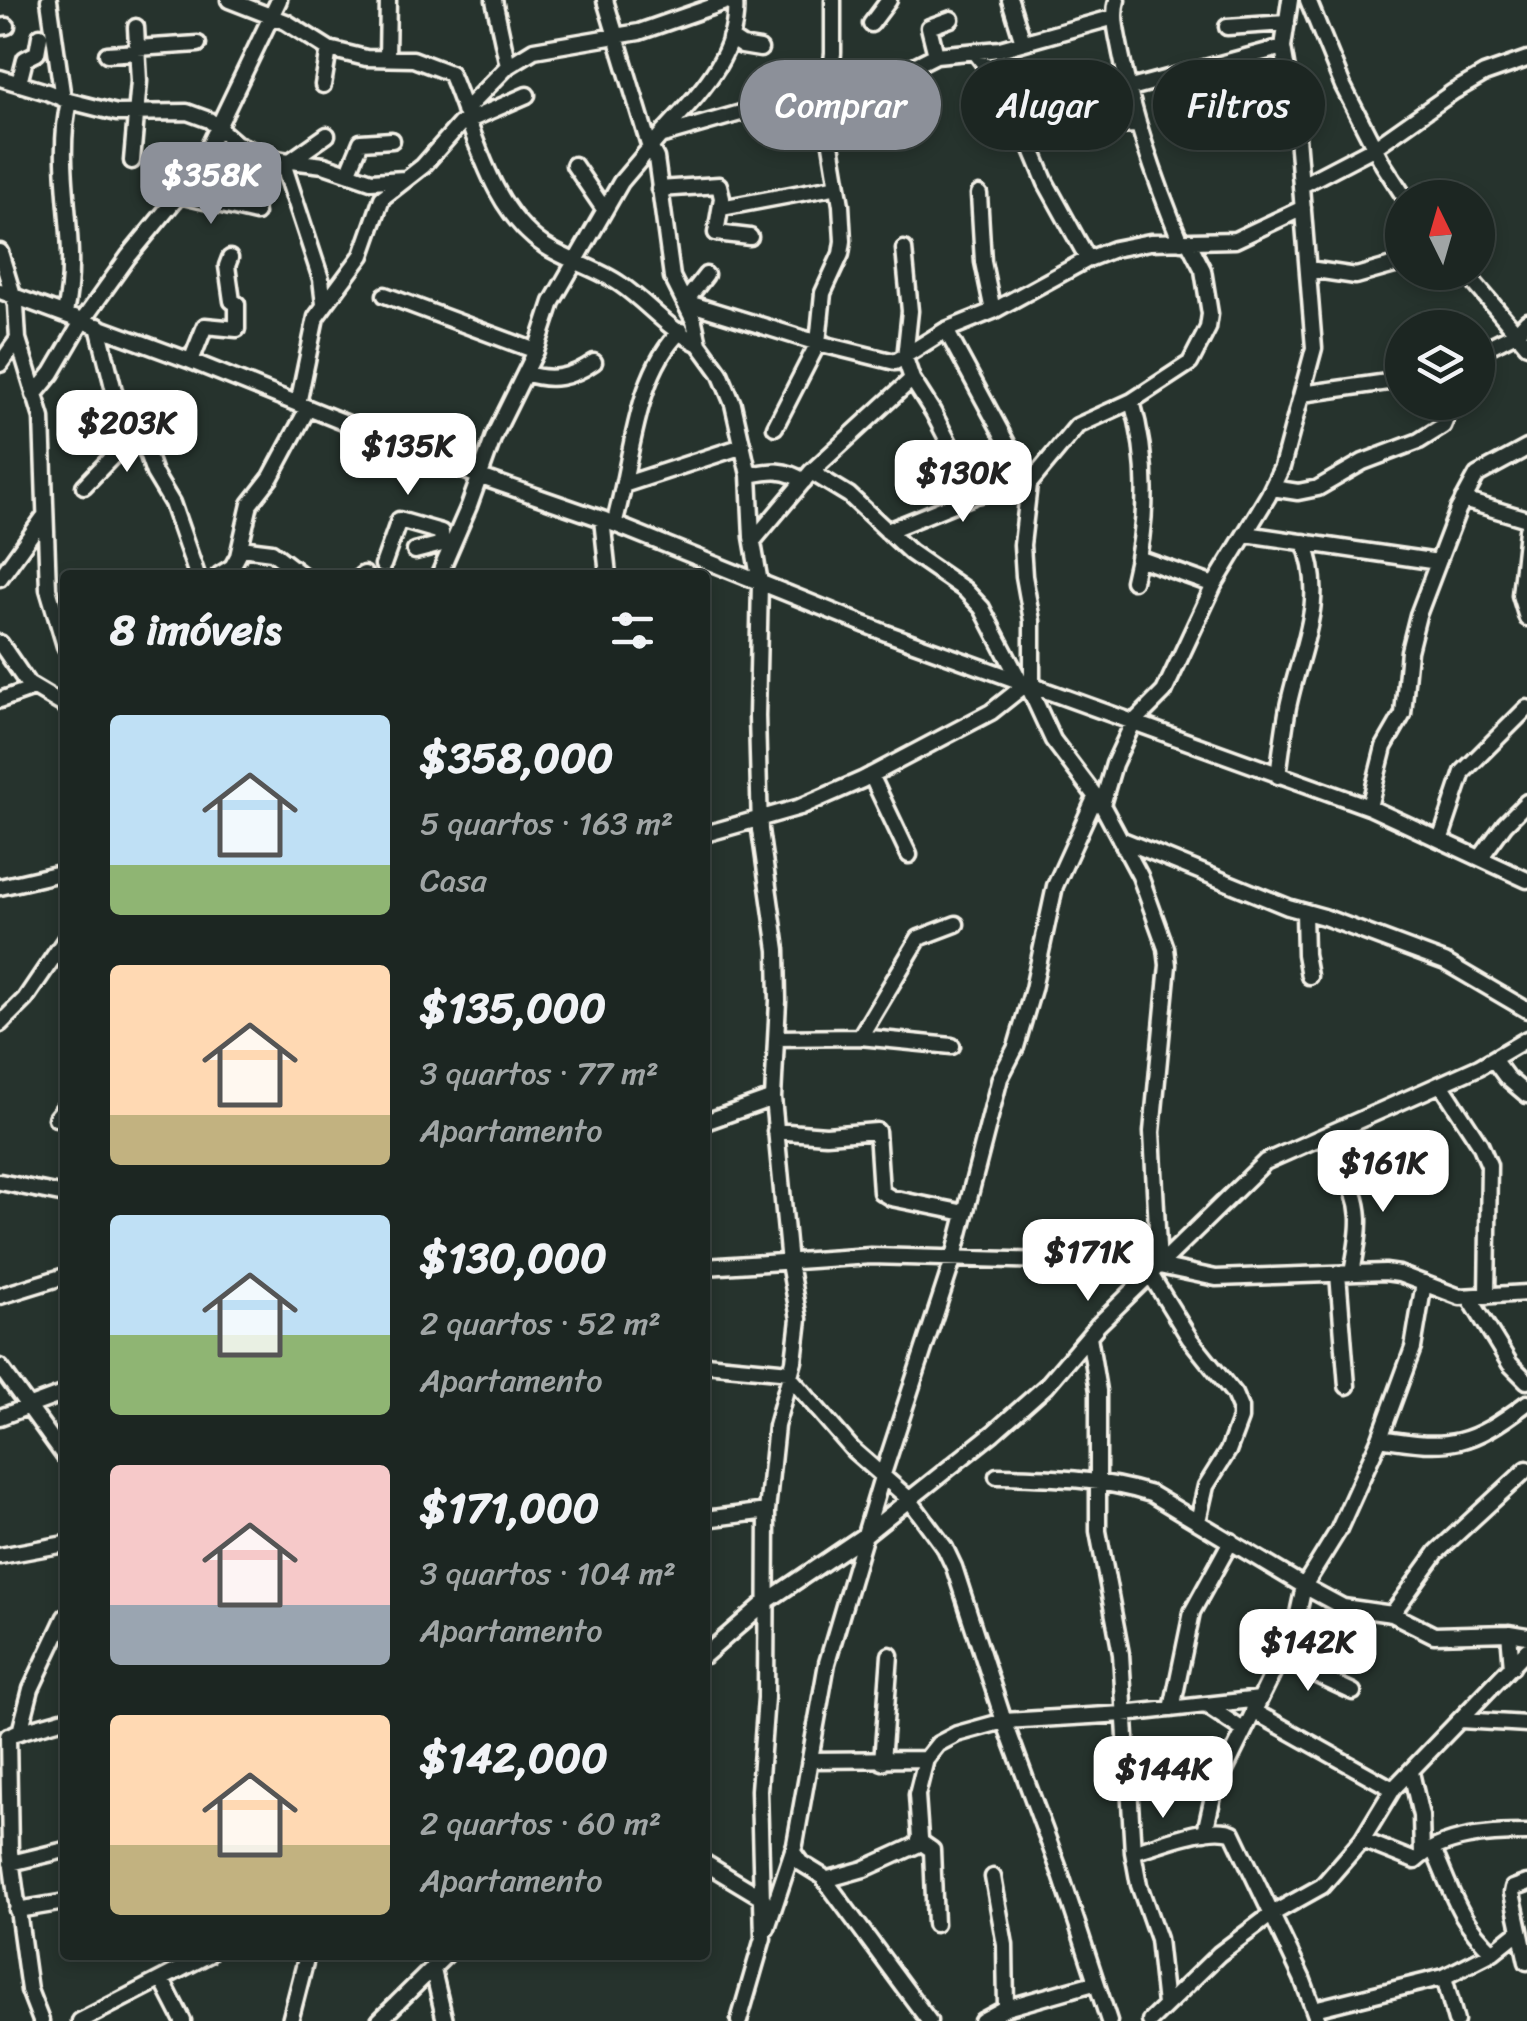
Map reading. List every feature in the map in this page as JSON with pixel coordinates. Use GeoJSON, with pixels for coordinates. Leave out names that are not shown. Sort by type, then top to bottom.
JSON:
{"type":"FeatureCollection","features":[{"type":"Feature","properties":{"kind":"street"},"geometry":{"type":"LineString","coordinates":[[49,0],[66,100],[61,150],[72,259],[65,313]]}},
{"type":"Feature","properties":{"kind":"street"},"geometry":{"type":"LineString","coordinates":[[229,0],[272,16],[329,49],[366,58],[424,61],[450,73],[492,178],[511,210],[545,246],[621,284],[677,334],[699,344]]}},
{"type":"Feature","properties":{"kind":"street"},"geometry":{"type":"LineString","coordinates":[[34,396],[83,320],[179,194],[237,92],[279,0]]}},
{"type":"Feature","properties":{"kind":"street"},"geometry":{"type":"LineString","coordinates":[[387,58],[388,0]]}},
{"type":"Feature","properties":{"kind":"street"},"geometry":{"type":"LineString","coordinates":[[494,0],[508,66]]}},
{"type":"Feature","properties":{"kind":"street"},"geometry":{"type":"LineString","coordinates":[[605,0],[655,140],[658,189],[672,277],[694,322],[699,344],[720,373],[739,422],[760,583],[760,820],[776,950],[778,1001],[773,1098],[789,1263],[799,1319],[776,1426],[766,1511],[766,1698],[759,1790],[763,1938]]}},
{"type":"Feature","properties":{"kind":"street"},"geometry":{"type":"LineString","coordinates":[[227,570],[241,548],[250,504],[271,477],[302,406],[313,326],[324,304],[362,255],[382,198],[423,166],[508,66],[534,50],[616,37],[731,0],[736,16],[730,38],[706,86],[655,140],[604,209],[552,302],[536,351],[440,570]]}},
{"type":"Feature","properties":{"kind":"street"},"geometry":{"type":"LineString","coordinates":[[830,60],[832,0]]}},
{"type":"Feature","properties":{"kind":"street"},"geometry":{"type":"LineString","coordinates":[[871,24],[890,0]]}},
{"type":"Feature","properties":{"kind":"street"},"geometry":{"type":"LineString","coordinates":[[1010,0],[1023,42]]}},
{"type":"Feature","properties":{"kind":"street"},"geometry":{"type":"LineString","coordinates":[[1118,0],[1115,17],[1123,60]]}},
{"type":"Feature","properties":{"kind":"street"},"geometry":{"type":"LineString","coordinates":[[739,2021],[763,1938],[794,1860],[827,1663],[882,1477],[954,1258],[1000,1078],[1016,1047],[1054,886],[1099,801],[1133,722],[1164,692],[1214,584],[1272,488],[1282,467],[1302,394],[1314,348],[1302,185],[1283,46],[1290,0]]}},
{"type":"Feature","properties":{"kind":"street"},"geometry":{"type":"LineString","coordinates":[[1308,0],[1343,86],[1395,180]]}},
{"type":"Feature","properties":{"kind":"street"},"geometry":{"type":"LineString","coordinates":[[926,60],[936,55],[1023,42],[1115,17]]}},
{"type":"Feature","properties":{"kind":"street"},"geometry":{"type":"LineString","coordinates":[[936,55],[929,27],[950,19]]}},
{"type":"Feature","properties":{"kind":"street"},"geometry":{"type":"LineString","coordinates":[[1227,27],[1286,24]]}},
{"type":"Feature","properties":{"kind":"street"},"geometry":{"type":"LineString","coordinates":[[132,161],[136,27]]}},
{"type":"Feature","properties":{"kind":"street"},"geometry":{"type":"LineString","coordinates":[[19,83],[26,59],[36,53],[40,36]]}},
{"type":"Feature","properties":{"kind":"street"},"geometry":{"type":"LineString","coordinates":[[730,38],[742,46],[760,49]]}},
{"type":"Feature","properties":{"kind":"street"},"geometry":{"type":"LineString","coordinates":[[107,54],[198,44]]}},
{"type":"Feature","properties":{"kind":"street"},"geometry":{"type":"LineString","coordinates":[[1133,88],[1283,46]]}},
{"type":"Feature","properties":{"kind":"street"},"geometry":{"type":"LineString","coordinates":[[323,85],[329,49]]}},
{"type":"Feature","properties":{"kind":"street"},"geometry":{"type":"LineString","coordinates":[[975,52],[981,60]]}},
{"type":"Feature","properties":{"kind":"street"},"geometry":{"type":"LineString","coordinates":[[1302,185],[1376,147],[1484,74],[1527,60]]}},
{"type":"Feature","properties":{"kind":"street"},"geometry":{"type":"LineString","coordinates":[[0,78],[66,100],[136,114],[187,112],[209,120],[236,143],[286,161],[349,171],[372,182],[405,179]]}},
{"type":"Feature","properties":{"kind":"street"},"geometry":{"type":"LineString","coordinates":[[466,115],[527,94]]}},
{"type":"Feature","properties":{"kind":"street"},"geometry":{"type":"LineString","coordinates":[[886,531],[976,495],[1028,484],[1078,426],[1132,401],[1190,364],[1208,328],[1210,314],[1203,270],[1185,242],[1133,112]]}},
{"type":"Feature","properties":{"kind":"street"},"geometry":{"type":"LineString","coordinates":[[655,140],[740,114]]}},
{"type":"Feature","properties":{"kind":"street"},"geometry":{"type":"LineString","coordinates":[[286,161],[327,135]]}},
{"type":"Feature","properties":{"kind":"street"},"geometry":{"type":"LineString","coordinates":[[349,171],[361,142],[392,140]]}},
{"type":"Feature","properties":{"kind":"street"},"geometry":{"type":"LineString","coordinates":[[775,427],[818,343],[824,293],[841,254],[838,186],[831,150]]}},
{"type":"Feature","properties":{"kind":"street"},"geometry":{"type":"LineString","coordinates":[[1033,150],[1046,183],[1088,260]]}},
{"type":"Feature","properties":{"kind":"street"},"geometry":{"type":"LineString","coordinates":[[286,161],[321,280],[324,304]]}},
{"type":"Feature","properties":{"kind":"street"},"geometry":{"type":"LineString","coordinates":[[574,165],[604,209]]}},
{"type":"Feature","properties":{"kind":"street"},"geometry":{"type":"LineString","coordinates":[[658,189],[718,185],[722,188],[716,233],[750,236]]}},
{"type":"Feature","properties":{"kind":"street"},"geometry":{"type":"LineString","coordinates":[[721,208],[838,186]]}},
{"type":"Feature","properties":{"kind":"street"},"geometry":{"type":"LineString","coordinates":[[179,194],[256,213]]}},
{"type":"Feature","properties":{"kind":"street"},"geometry":{"type":"LineString","coordinates":[[980,194],[983,262],[994,311]]}},
{"type":"Feature","properties":{"kind":"street"},"geometry":{"type":"LineString","coordinates":[[685,302],[887,362],[905,358],[946,330],[994,311],[1088,260],[1136,244],[1235,240],[1303,208]]}},
{"type":"Feature","properties":{"kind":"street"},"geometry":{"type":"LineString","coordinates":[[904,250],[910,311],[905,358],[912,379],[976,495]]}},
{"type":"Feature","properties":{"kind":"street"},"geometry":{"type":"LineString","coordinates":[[0,252],[6,293],[17,311],[18,340],[44,429],[48,589],[60,629]]}},
{"type":"Feature","properties":{"kind":"street"},"geometry":{"type":"LineString","coordinates":[[191,361],[205,326],[238,330],[237,304],[232,302],[228,274],[230,258]]}},
{"type":"Feature","properties":{"kind":"street"},"geometry":{"type":"LineString","coordinates":[[1309,269],[1356,276],[1385,268]]}},
{"type":"Feature","properties":{"kind":"street"},"geometry":{"type":"LineString","coordinates":[[685,302],[706,275]]}},
{"type":"Feature","properties":{"kind":"street"},"geometry":{"type":"LineString","coordinates":[[1481,290],[1522,339]]}},
{"type":"Feature","properties":{"kind":"street"},"geometry":{"type":"LineString","coordinates":[[6,293],[191,361],[478,476],[614,524],[1026,686],[1369,808],[1527,880]]}},
{"type":"Feature","properties":{"kind":"street"},"geometry":{"type":"LineString","coordinates":[[385,295],[536,351]]}},
{"type":"Feature","properties":{"kind":"street"},"geometry":{"type":"LineString","coordinates":[[1522,339],[1527,321]]}},
{"type":"Feature","properties":{"kind":"street"},"geometry":{"type":"LineString","coordinates":[[608,570],[608,552],[644,397],[677,334],[694,322]]}},
{"type":"Feature","properties":{"kind":"street"},"geometry":{"type":"LineString","coordinates":[[98,326],[118,404],[145,444],[154,472],[172,503],[195,570]]}},
{"type":"Feature","properties":{"kind":"street"},"geometry":{"type":"LineString","coordinates":[[710,833],[760,820],[871,775],[991,712],[1026,686],[1032,621],[1022,546],[1028,484],[946,330]]}},
{"type":"Feature","properties":{"kind":"street"},"geometry":{"type":"LineString","coordinates":[[1495,347],[1522,339]]}},
{"type":"Feature","properties":{"kind":"street"},"geometry":{"type":"LineString","coordinates":[[0,364],[18,340]]}},
{"type":"Feature","properties":{"kind":"street"},"geometry":{"type":"LineString","coordinates":[[525,374],[539,378],[569,376],[594,362]]}},
{"type":"Feature","properties":{"kind":"street"},"geometry":{"type":"LineString","coordinates":[[752,542],[808,477],[912,379]]}},
{"type":"Feature","properties":{"kind":"street"},"geometry":{"type":"LineString","coordinates":[[1302,394],[1385,382]]}},
{"type":"Feature","properties":{"kind":"street"},"geometry":{"type":"LineString","coordinates":[[1132,401],[1145,509],[1133,580]]}},
{"type":"Feature","properties":{"kind":"street"},"geometry":{"type":"LineString","coordinates":[[1272,488],[1298,492],[1318,488],[1363,462],[1419,440],[1443,426],[1446,420]]}},
{"type":"Feature","properties":{"kind":"street"},"geometry":{"type":"LineString","coordinates":[[84,486],[137,432]]}},
{"type":"Feature","properties":{"kind":"street"},"geometry":{"type":"LineString","coordinates":[[626,484],[743,446]]}},
{"type":"Feature","properties":{"kind":"street"},"geometry":{"type":"LineString","coordinates":[[1369,808],[1384,747],[1401,721],[1409,651],[1463,500],[1477,476],[1527,448]]}},
{"type":"Feature","properties":{"kind":"street"},"geometry":{"type":"LineString","coordinates":[[748,474],[790,472],[849,496],[873,514],[886,531],[965,590],[982,608],[1058,748],[1099,801],[1144,884],[1168,958],[1152,1132],[1154,1270],[1190,1339],[1234,1394],[1240,1408],[1228,1451],[1210,1474],[1198,1521]]}},
{"type":"Feature","properties":{"kind":"street"},"geometry":{"type":"LineString","coordinates":[[1463,500],[1527,518]]}},
{"type":"Feature","properties":{"kind":"street"},"geometry":{"type":"LineString","coordinates":[[0,578],[44,517]]}},
{"type":"Feature","properties":{"kind":"street"},"geometry":{"type":"LineString","coordinates":[[383,565],[399,520],[440,532],[447,546]]}},
{"type":"Feature","properties":{"kind":"street"},"geometry":{"type":"LineString","coordinates":[[608,552],[614,524]]}},
{"type":"Feature","properties":{"kind":"street"},"geometry":{"type":"LineString","coordinates":[[1527,530],[1520,595],[1527,618]]}},
{"type":"Feature","properties":{"kind":"street"},"geometry":{"type":"LineString","coordinates":[[1246,534],[1438,562]]}},
{"type":"Feature","properties":{"kind":"street"},"geometry":{"type":"LineString","coordinates":[[1278,776],[1288,708],[1314,602],[1314,571],[1304,542]]}},
{"type":"Feature","properties":{"kind":"street"},"geometry":{"type":"LineString","coordinates":[[415,550],[447,546]]}},
{"type":"Feature","properties":{"kind":"street"},"geometry":{"type":"LineString","coordinates":[[241,548],[272,552],[295,570]]}},
{"type":"Feature","properties":{"kind":"street"},"geometry":{"type":"LineString","coordinates":[[695,570],[698,558]]}},
{"type":"Feature","properties":{"kind":"street"},"geometry":{"type":"LineString","coordinates":[[1138,558],[1214,584]]}},
{"type":"Feature","properties":{"kind":"street"},"geometry":{"type":"LineString","coordinates":[[0,642],[20,674],[34,688],[60,703]]}},
{"type":"Feature","properties":{"kind":"street"},"geometry":{"type":"LineString","coordinates":[[0,700],[34,688]]}},
{"type":"Feature","properties":{"kind":"street"},"geometry":{"type":"LineString","coordinates":[[1442,838],[1463,772],[1527,708]]}},
{"type":"Feature","properties":{"kind":"street"},"geometry":{"type":"LineString","coordinates":[[871,775],[909,855]]}},
{"type":"Feature","properties":{"kind":"street"},"geometry":{"type":"LineString","coordinates":[[1480,858],[1527,802]]}},
{"type":"Feature","properties":{"kind":"street"},"geometry":{"type":"LineString","coordinates":[[1119,839],[1460,969],[1527,1010]]}},
{"type":"Feature","properties":{"kind":"street"},"geometry":{"type":"LineString","coordinates":[[0,887],[60,873]]}},
{"type":"Feature","properties":{"kind":"street"},"geometry":{"type":"LineString","coordinates":[[1304,912],[1304,954],[1309,976]]}},
{"type":"Feature","properties":{"kind":"street"},"geometry":{"type":"LineString","coordinates":[[860,1038],[919,938],[956,924]]}},
{"type":"Feature","properties":{"kind":"street"},"geometry":{"type":"LineString","coordinates":[[3,1019],[25,999],[60,947]]}},
{"type":"Feature","properties":{"kind":"street"},"geometry":{"type":"LineString","coordinates":[[776,1038],[860,1038],[952,1046]]}},
{"type":"Feature","properties":{"kind":"street"},"geometry":{"type":"LineString","coordinates":[[710,1651],[767,1601],[866,1534],[993,1433],[1046,1386],[1089,1336],[1264,1162],[1441,1084],[1527,1039]]}},
{"type":"Feature","properties":{"kind":"street"},"geometry":{"type":"LineString","coordinates":[[1494,1058],[1507,1078],[1527,1095]]}},
{"type":"Feature","properties":{"kind":"street"},"geometry":{"type":"LineString","coordinates":[[1441,1084],[1489,1164],[1486,1296]]}},
{"type":"Feature","properties":{"kind":"street"},"geometry":{"type":"LineString","coordinates":[[710,1120],[773,1098]]}},
{"type":"Feature","properties":{"kind":"street"},"geometry":{"type":"LineString","coordinates":[[776,1131],[826,1135],[876,1130],[880,1192],[891,1198],[965,1213]]}},
{"type":"Feature","properties":{"kind":"street"},"geometry":{"type":"LineString","coordinates":[[1342,1171],[1354,1187],[1361,1218],[1345,1274],[1347,1386]]}},
{"type":"Feature","properties":{"kind":"street"},"geometry":{"type":"LineString","coordinates":[[0,1182],[60,1195]]}},
{"type":"Feature","properties":{"kind":"street"},"geometry":{"type":"LineString","coordinates":[[710,1267],[861,1256],[954,1258],[1121,1264],[1216,1278],[1399,1274],[1468,1297],[1527,1293]]}},
{"type":"Feature","properties":{"kind":"street"},"geometry":{"type":"LineString","coordinates":[[0,1296],[60,1277]]}},
{"type":"Feature","properties":{"kind":"street"},"geometry":{"type":"LineString","coordinates":[[1205,1832],[1214,1792],[1295,1628],[1304,1586],[1338,1531],[1380,1438],[1414,1348],[1424,1282]]}},
{"type":"Feature","properties":{"kind":"street"},"geometry":{"type":"LineString","coordinates":[[1468,1297],[1501,1351],[1527,1381]]}},
{"type":"Feature","properties":{"kind":"street"},"geometry":{"type":"LineString","coordinates":[[1089,1336],[1098,1391],[1098,1530],[1119,1638],[1133,1852],[1139,1885],[1158,1940],[1165,2005]]}},
{"type":"Feature","properties":{"kind":"street"},"geometry":{"type":"LineString","coordinates":[[710,1365],[790,1374],[853,1450],[909,1499],[944,1548],[954,1567],[1109,2021]]}},
{"type":"Feature","properties":{"kind":"street"},"geometry":{"type":"LineString","coordinates":[[0,1367],[60,1449]]}},
{"type":"Feature","properties":{"kind":"street"},"geometry":{"type":"LineString","coordinates":[[0,1417],[60,1395]]}},
{"type":"Feature","properties":{"kind":"street"},"geometry":{"type":"LineString","coordinates":[[1380,1438],[1435,1445],[1464,1442],[1527,1402]]}},
{"type":"Feature","properties":{"kind":"street"},"geometry":{"type":"LineString","coordinates":[[1392,1614],[1437,1552],[1527,1469]]}},
{"type":"Feature","properties":{"kind":"street"},"geometry":{"type":"LineString","coordinates":[[997,1476],[1097,1480],[1150,1494],[1344,1607],[1392,1614],[1434,1635],[1509,1632],[1527,1636]]}},
{"type":"Feature","properties":{"kind":"street"},"geometry":{"type":"LineString","coordinates":[[710,1518],[766,1511]]}},
{"type":"Feature","properties":{"kind":"street"},"geometry":{"type":"LineString","coordinates":[[1172,1709],[1192,1612],[1231,1542]]}},
{"type":"Feature","properties":{"kind":"street"},"geometry":{"type":"LineString","coordinates":[[0,1556],[60,1545]]}},
{"type":"Feature","properties":{"kind":"street"},"geometry":{"type":"LineString","coordinates":[[42,2021],[31,2000],[11,1863],[9,1735],[60,1627]]}},
{"type":"Feature","properties":{"kind":"street"},"geometry":{"type":"LineString","coordinates":[[1509,1632],[1512,1666]]}},
{"type":"Feature","properties":{"kind":"street"},"geometry":{"type":"LineString","coordinates":[[1150,2021],[1218,1954],[1272,1914],[1322,1886],[1362,1840],[1393,1789],[1527,1650]]}},
{"type":"Feature","properties":{"kind":"street"},"geometry":{"type":"LineString","coordinates":[[882,1762],[890,1656]]}},
{"type":"Feature","properties":{"kind":"street"},"geometry":{"type":"LineString","coordinates":[[1280,1658],[1353,1692]]}},
{"type":"Feature","properties":{"kind":"street"},"geometry":{"type":"LineString","coordinates":[[919,1842],[916,1795],[926,1758],[938,1744],[957,1734],[1004,1721],[1256,1705],[1393,1789]]}},
{"type":"Feature","properties":{"kind":"street"},"geometry":{"type":"LineString","coordinates":[[1207,1706],[1243,1730]]}},
{"type":"Feature","properties":{"kind":"street"},"geometry":{"type":"LineString","coordinates":[[1461,1720],[1527,1724]]}},
{"type":"Feature","properties":{"kind":"street"},"geometry":{"type":"LineString","coordinates":[[9,1735],[60,1721]]}},
{"type":"Feature","properties":{"kind":"street"},"geometry":{"type":"LineString","coordinates":[[810,1760],[882,1762],[926,1758]]}},
{"type":"Feature","properties":{"kind":"street"},"geometry":{"type":"LineString","coordinates":[[1411,1772],[1427,1852],[1458,1912],[1493,1952]]}},
{"type":"Feature","properties":{"kind":"street"},"geometry":{"type":"LineString","coordinates":[[1133,1852],[1205,1832],[1228,1830],[1238,1840],[1316,2015],[1444,1977],[1493,1952],[1518,1932]]}},
{"type":"Feature","properties":{"kind":"street"},"geometry":{"type":"LineString","coordinates":[[1362,1840],[1411,1861],[1480,1834],[1527,1833]]}},
{"type":"Feature","properties":{"kind":"street"},"geometry":{"type":"LineString","coordinates":[[825,1880],[886,1860],[919,1842]]}},
{"type":"Feature","properties":{"kind":"street"},"geometry":{"type":"LineString","coordinates":[[919,1842],[932,1850],[935,1924]]}},
{"type":"Feature","properties":{"kind":"street"},"geometry":{"type":"LineString","coordinates":[[11,1863],[60,1851]]}},
{"type":"Feature","properties":{"kind":"street"},"geometry":{"type":"LineString","coordinates":[[794,1860],[825,1880],[929,2021]]}},
{"type":"Feature","properties":{"kind":"street"},"geometry":{"type":"LineString","coordinates":[[734,1879],[752,1874],[764,1864]]}},
{"type":"Feature","properties":{"kind":"street"},"geometry":{"type":"LineString","coordinates":[[710,1866],[763,1898]]}},
{"type":"Feature","properties":{"kind":"street"},"geometry":{"type":"LineString","coordinates":[[993,1877],[1005,1946],[1006,2008]]}},
{"type":"Feature","properties":{"kind":"street"},"geometry":{"type":"LineString","coordinates":[[1527,1883],[1513,1888],[1512,1894],[1527,1962]]}},
{"type":"Feature","properties":{"kind":"street"},"geometry":{"type":"LineString","coordinates":[[2,1918],[60,1903]]}},
{"type":"Feature","properties":{"kind":"street"},"geometry":{"type":"LineString","coordinates":[[80,2021],[199,1960]]}},
{"type":"Feature","properties":{"kind":"street"},"geometry":{"type":"LineString","coordinates":[[290,2021],[306,1960]]}},
{"type":"Feature","properties":{"kind":"street"},"geometry":{"type":"LineString","coordinates":[[379,2021],[442,1960]]}},
{"type":"Feature","properties":{"kind":"street"},"geometry":{"type":"LineString","coordinates":[[433,1970],[445,2021]]}},
{"type":"Feature","properties":{"kind":"street"},"geometry":{"type":"LineString","coordinates":[[1444,1977],[1456,2021]]}},
{"type":"Feature","properties":{"kind":"street"},"geometry":{"type":"LineString","coordinates":[[162,1980],[183,2021]]}},
{"type":"Feature","properties":{"kind":"street"},"geometry":{"type":"LineString","coordinates":[[982,2021],[1006,2008],[1094,1983]]}}]}
